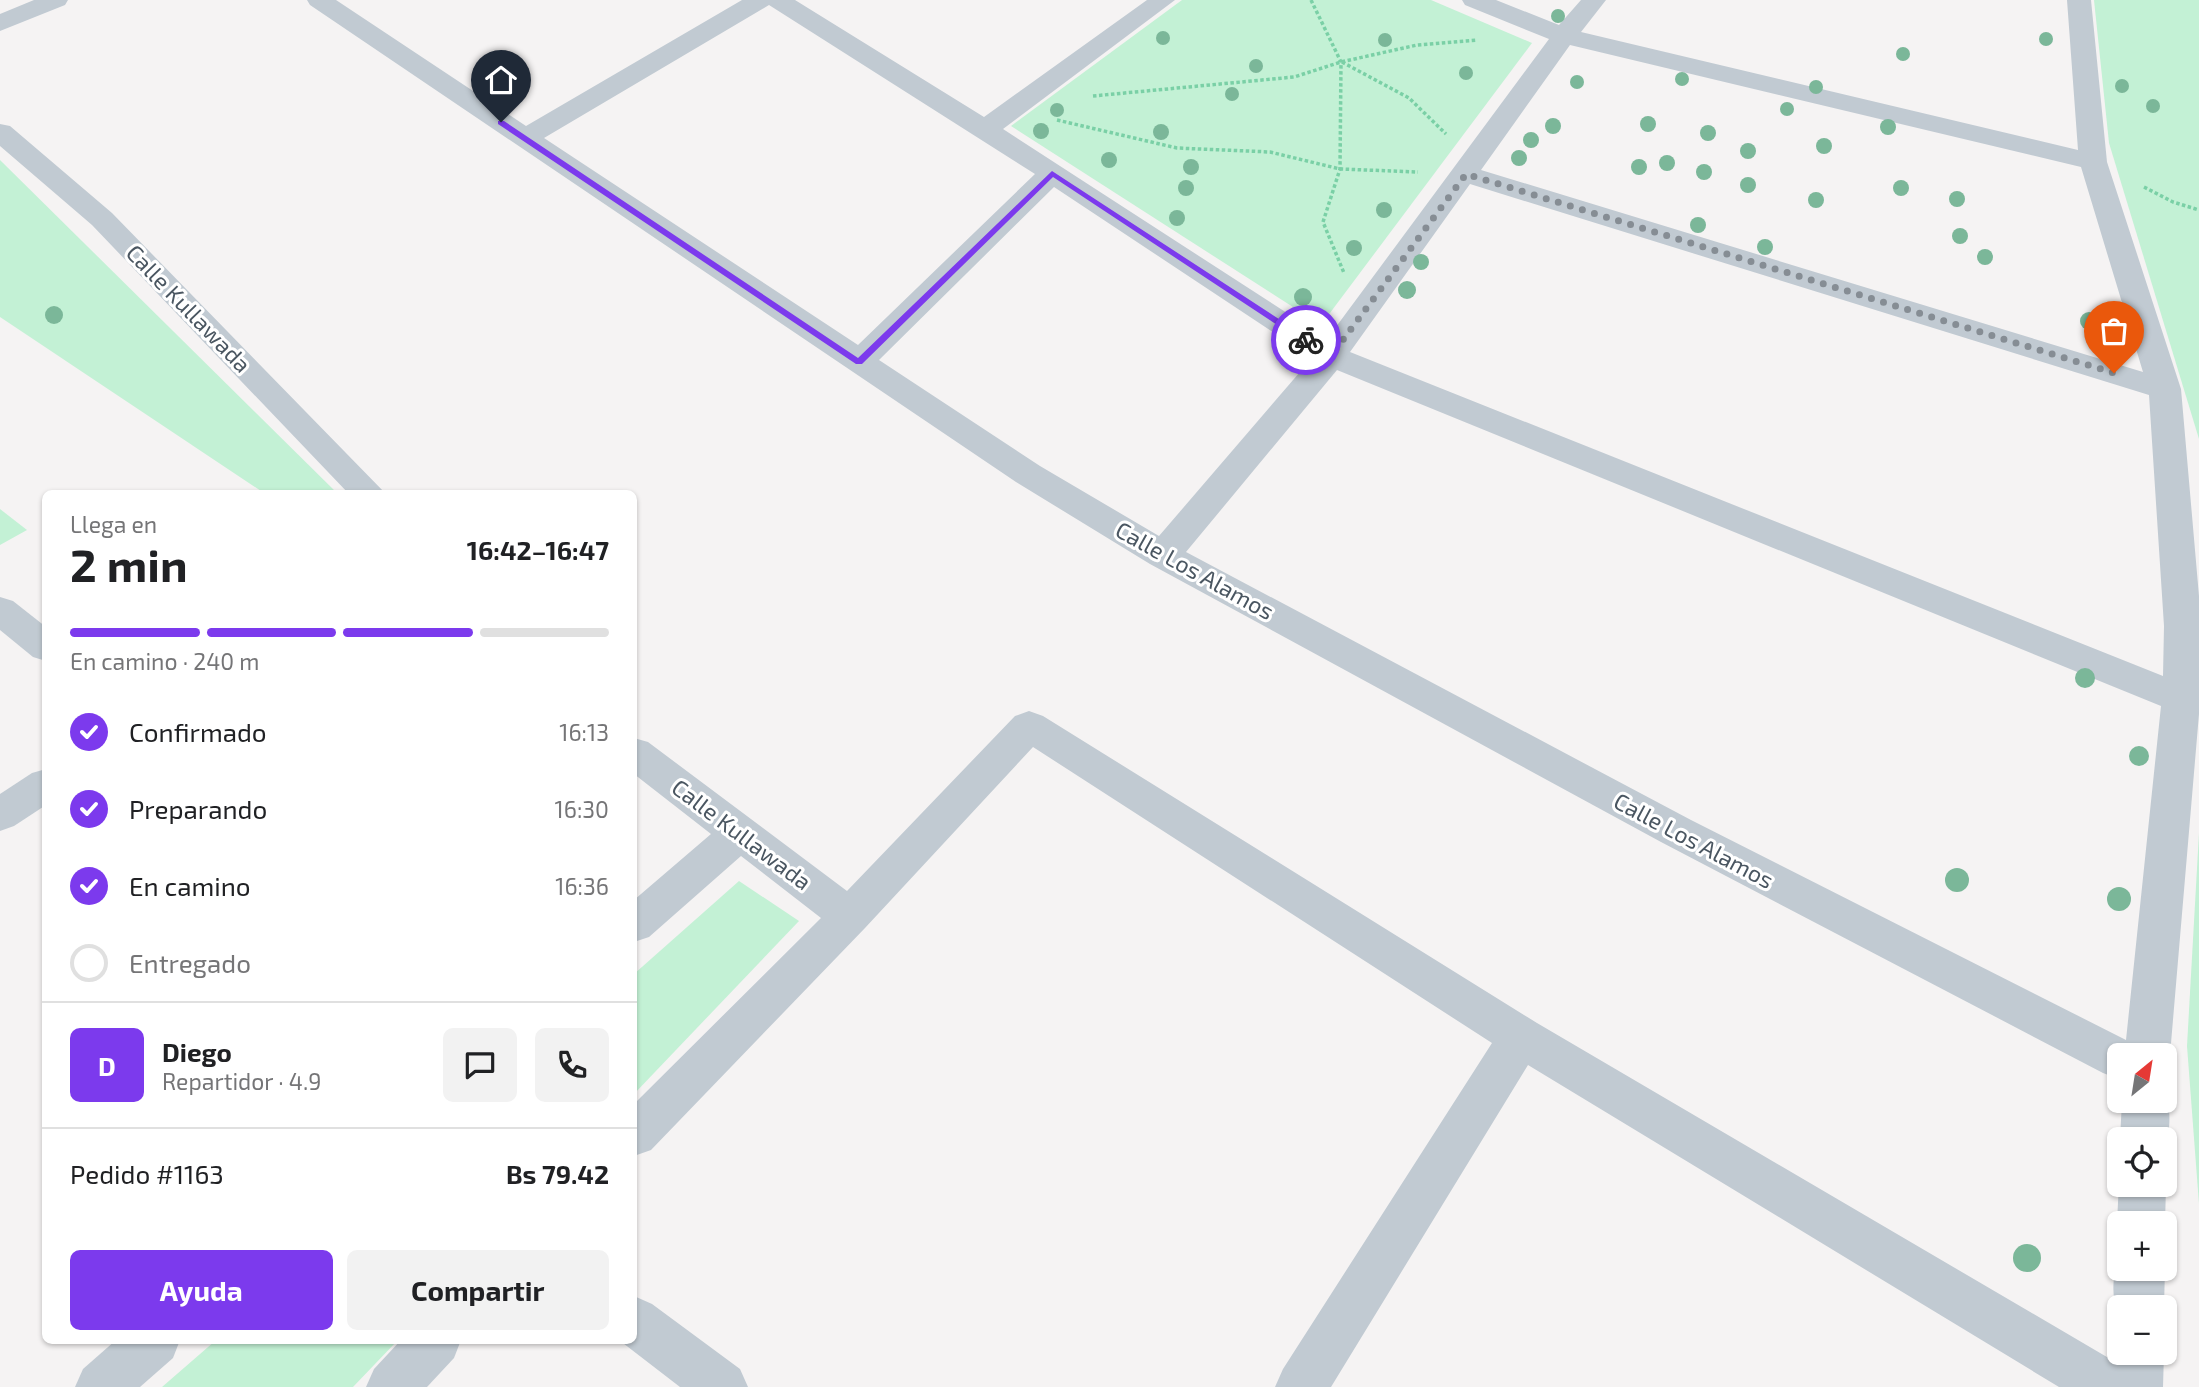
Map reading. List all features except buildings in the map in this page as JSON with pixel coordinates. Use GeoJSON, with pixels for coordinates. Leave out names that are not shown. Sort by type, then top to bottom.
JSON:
{"type":"FeatureCollection","features":[{"type":"Feature","properties":{"kind":"street"},"geometry":{"type":"LineString","coordinates":[[0,23],[56,0]]}},
{"type":"Feature","properties":{"kind":"street","name":"Calle Los Alamos"},"geometry":{"type":"LineString","coordinates":[[318,0],[1028,474],[1163,555],[1676,831],[2107,1053]]}},
{"type":"Feature","properties":{"kind":"street"},"geometry":{"type":"LineString","coordinates":[[524,138],[760,0]]}},
{"type":"Feature","properties":{"kind":"street"},"geometry":{"type":"LineString","coordinates":[[778,0],[985,129],[1331,356],[2180,699]]}},
{"type":"Feature","properties":{"kind":"street"},"geometry":{"type":"LineString","coordinates":[[985,129],[1163,0]]}},
{"type":"Feature","properties":{"kind":"street"},"geometry":{"type":"LineString","coordinates":[[1474,0],[1564,36],[2093,162]]}},
{"type":"Feature","properties":{"kind":"street"},"geometry":{"type":"LineString","coordinates":[[1163,555],[1331,356],[1564,36],[1594,0]]}},
{"type":"Feature","properties":{"kind":"street"},"geometry":{"type":"LineString","coordinates":[[2077,0],[2093,162],[2165,389],[2183,626],[2180,699],[2148,1043]]}},
{"type":"Feature","properties":{"kind":"street","name":"Calle Kullawada"},"geometry":{"type":"LineString","coordinates":[[0,132],[102,219],[365,490]]}},
{"type":"Feature","properties":{"kind":"street"},"geometry":{"type":"LineString","coordinates":[[1470,168],[2165,389]]}},
{"type":"Feature","properties":{"kind":"street"},"geometry":{"type":"LineString","coordinates":[[859,362],[1052,173]]}},
{"type":"Feature","properties":{"kind":"street"},"geometry":{"type":"LineString","coordinates":[[0,610],[42,645]]}},
{"type":"Feature","properties":{"kind":"street"},"geometry":{"type":"LineString","coordinates":[[637,1132],[850,916],[1029,726],[1521,1037],[2108,1387]]}},
{"type":"Feature","properties":{"kind":"street","name":"Calle Kullawada"},"geometry":{"type":"LineString","coordinates":[[637,755],[850,916]]}},
{"type":"Feature","properties":{"kind":"street"},"geometry":{"type":"LineString","coordinates":[[0,816],[42,787]]}},
{"type":"Feature","properties":{"kind":"street"},"geometry":{"type":"LineString","coordinates":[[637,922],[740,832]]}},
{"type":"Feature","properties":{"kind":"street"},"geometry":{"type":"LineString","coordinates":[[1301,1387],[1521,1037]]}},
{"type":"Feature","properties":{"kind":"street"},"geometry":{"type":"LineString","coordinates":[[637,1323],[722,1387]]}},
{"type":"Feature","properties":{"kind":"street"},"geometry":{"type":"LineString","coordinates":[[101,1387],[150,1344]]}},
{"type":"Feature","properties":{"kind":"street"},"geometry":{"type":"LineString","coordinates":[[392,1387],[432,1344]]}},
{"type":"Feature","properties":{"kind":"street"},"geometry":{"type":"LineString","coordinates":[[2137,1387],[2138,1365]]}},
{"type":"Feature","properties":{"kind":"path"},"geometry":{"type":"LineString","coordinates":[[1311,0],[1341,62],[1340,169],[1323,222],[1361,317]]}},
{"type":"Feature","properties":{"kind":"path"},"geometry":{"type":"LineString","coordinates":[[1017,106],[1294,77],[1341,62],[1417,45],[1483,39]]}},
{"type":"Feature","properties":{"kind":"path"},"geometry":{"type":"LineString","coordinates":[[1341,62],[1409,98],[1470,168]]}},
{"type":"Feature","properties":{"kind":"path"},"geometry":{"type":"LineString","coordinates":[[1017,106],[1177,148],[1270,152],[1340,169],[1470,168]]}},
{"type":"Feature","properties":{"kind":"green space"},"geometry":{"type":"Polygon","coordinates":[[[1182,0],[1431,0],[1532,43],[1321,325],[1011,126],[1182,0]]]}},
{"type":"Feature","properties":{"kind":"green space"},"geometry":{"type":"Polygon","coordinates":[[[2094,0],[2199,0],[2199,439],[2109,143],[2094,0]]]}},
{"type":"Feature","properties":{"kind":"green space"},"geometry":{"type":"Polygon","coordinates":[[[0,160],[334,490],[260,490],[0,317],[0,160]]]}},
{"type":"Feature","properties":{"kind":"green space"},"geometry":{"type":"Polygon","coordinates":[[[0,509],[27,530],[0,545],[0,509]]]}},
{"type":"Feature","properties":{"kind":"green space"},"geometry":{"type":"Polygon","coordinates":[[[2199,833],[2199,1204],[2187,1046],[2199,833]]]}},
{"type":"Feature","properties":{"kind":"green space"},"geometry":{"type":"Polygon","coordinates":[[[739,881],[799,921],[637,1091],[637,971],[739,881]]]}},
{"type":"Feature","properties":{"kind":"green space"},"geometry":{"type":"Polygon","coordinates":[[[212,1344],[394,1344],[353,1387],[162,1387],[212,1344]]]}},
{"type":"Feature","properties":{"kind":"way so far"},"geometry":{"type":"LineString","coordinates":[[1306,340],[1331,356],[1466,174],[2114,373]]}},
{"type":"Feature","properties":{"kind":"route"},"geometry":{"type":"LineString","coordinates":[[501,122],[859,362],[1052,173],[1306,340]]}}]}
